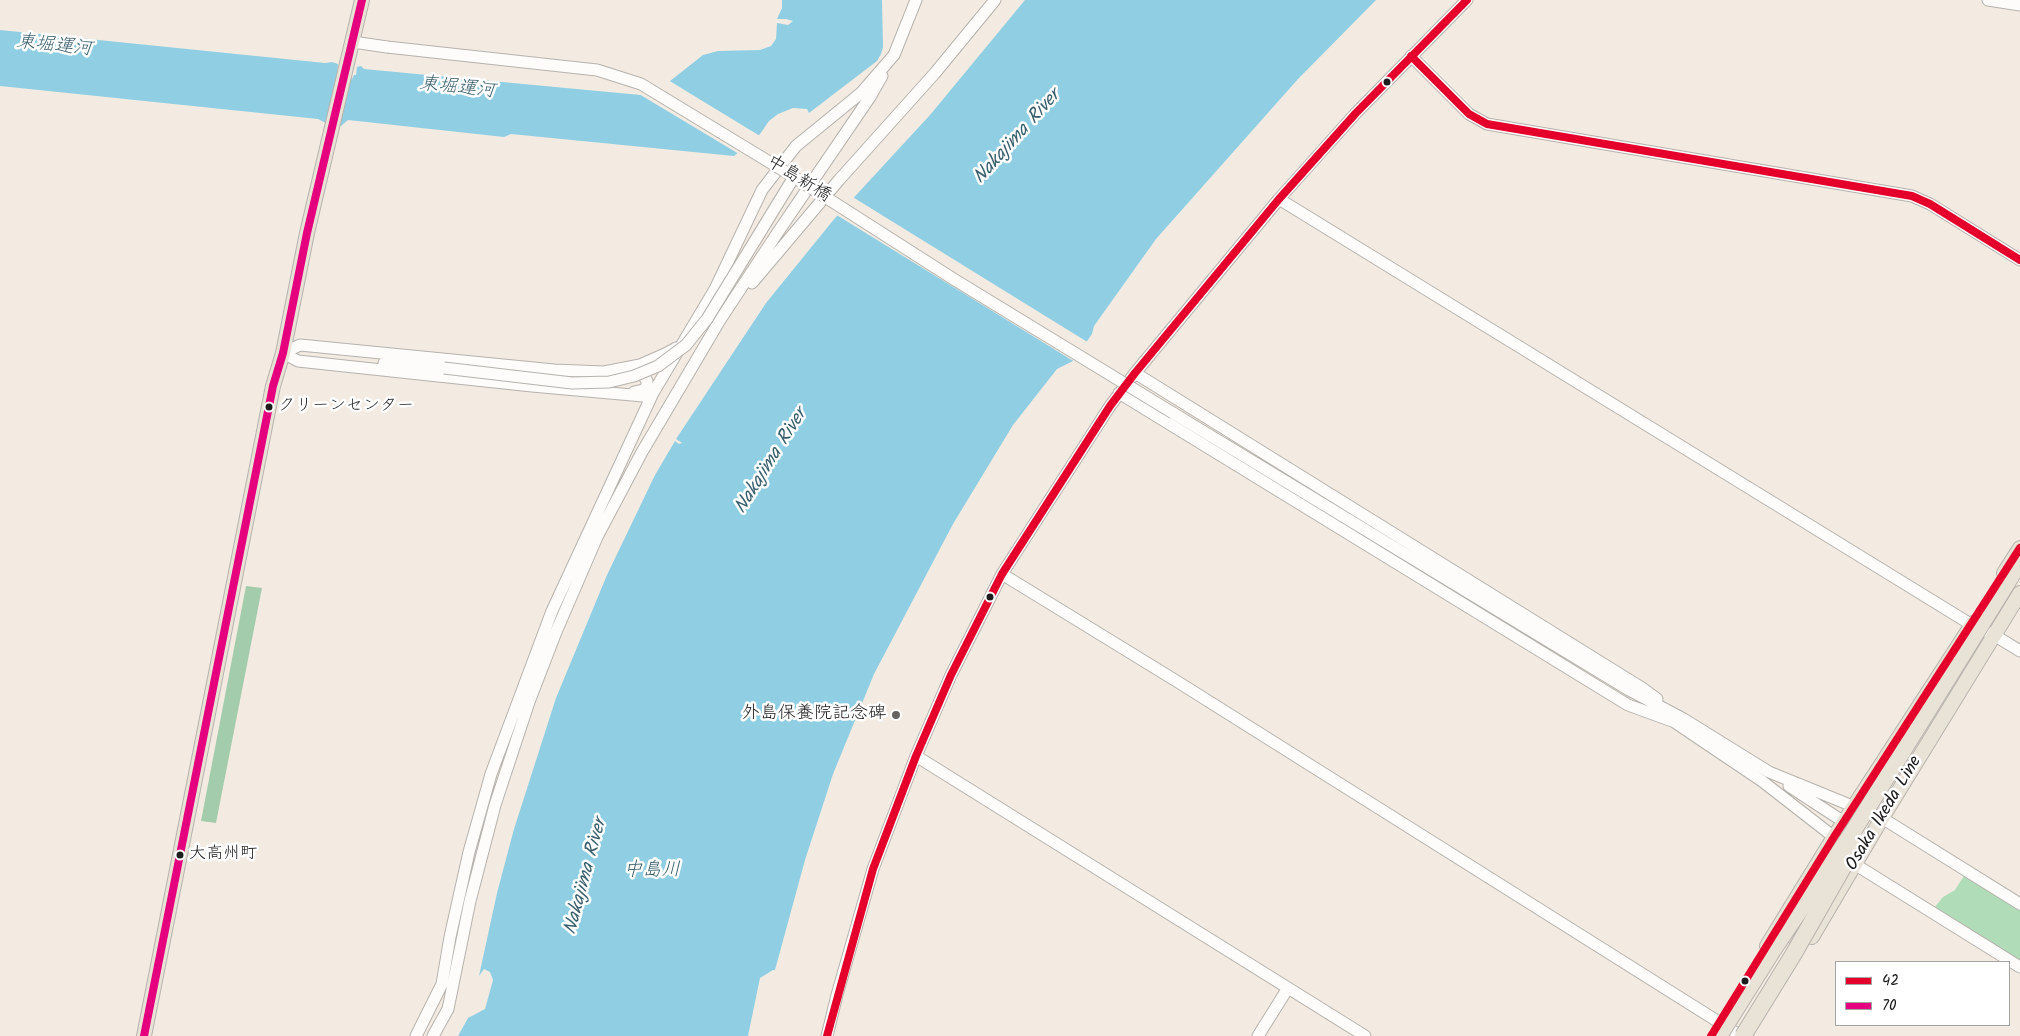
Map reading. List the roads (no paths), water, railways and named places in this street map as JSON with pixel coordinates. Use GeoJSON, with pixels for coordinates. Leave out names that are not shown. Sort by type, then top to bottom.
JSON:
{"type":"FeatureCollection","features":[{"type":"Feature","properties":{"kind":"highway"},"geometry":{"type":"LineString","coordinates":[[1719,1029],[1852,833],[2020,562]]}},
{"type":"Feature","properties":{"kind":"highway"},"geometry":{"type":"LineString","coordinates":[[1742,1036],[1793,955],[1861,836],[2020,579]]}},
{"type":"Feature","properties":{"kind":"highway"},"geometry":{"type":"LineString","coordinates":[[1732,1036],[1811,912],[1845,882]]}},
{"type":"Feature","properties":{"kind":"main road"},"geometry":{"type":"LineString","coordinates":[[144,1036],[273,386],[283,353],[308,232],[362,0]]}},
{"type":"Feature","properties":{"kind":"main road","name":"Osaka Ikeda Line"},"geometry":{"type":"LineString","coordinates":[[1711,1036],[1719,1029],[1834,837],[2020,548]]}},
{"type":"Feature","properties":{"kind":"main road","name":"Osaka Ikeda Line"},"geometry":{"type":"LineString","coordinates":[[1752,1036],[1856,865],[1882,818],[2020,593]]}},
{"type":"Feature","properties":{"kind":"street"},"geometry":{"type":"LineString","coordinates":[[433,1036],[448,1009],[470,901],[495,805],[529,702],[556,632],[598,537],[642,452],[720,320],[870,96],[894,55],[916,0]]}},
{"type":"Feature","properties":{"kind":"street"},"geometry":{"type":"LineString","coordinates":[[720,320],[839,180],[935,73],[995,0]]}},
{"type":"Feature","properties":{"kind":"street"},"geometry":{"type":"LineString","coordinates":[[828,1036],[836,995],[873,869],[916,756],[951,675],[1002,574],[1119,393],[1135,373],[1279,199],[1356,113],[1467,0]]}},
{"type":"Feature","properties":{"kind":"street"},"geometry":{"type":"LineString","coordinates":[[1988,0],[2020,6]]}},
{"type":"Feature","properties":{"kind":"street","name":"中島新橋"},"geometry":{"type":"LineString","coordinates":[[352,42],[597,70],[641,84],[794,177],[955,280],[1673,718]]}},
{"type":"Feature","properties":{"kind":"street"},"geometry":{"type":"LineString","coordinates":[[416,1036],[442,984],[450,937],[491,774],[552,611],[653,393],[715,289],[762,190],[775,171],[796,146],[860,93],[894,55]]}},
{"type":"Feature","properties":{"kind":"street"},"geometry":{"type":"LineString","coordinates":[[1411,56],[1469,114],[1487,124],[1912,196],[1930,204],[2020,260]]}},
{"type":"Feature","properties":{"kind":"street"},"geometry":{"type":"LineString","coordinates":[[283,353],[444,368],[572,383],[609,382],[634,376],[658,366],[686,345],[707,319],[794,177]]}},
{"type":"Feature","properties":{"kind":"street"},"geometry":{"type":"LineString","coordinates":[[1279,199],[1972,625],[2020,650]]}},
{"type":"Feature","properties":{"kind":"street"},"geometry":{"type":"LineString","coordinates":[[283,353],[300,344],[554,370],[604,372],[640,365],[665,354],[686,338]]}},
{"type":"Feature","properties":{"kind":"street"},"geometry":{"type":"LineString","coordinates":[[283,353],[298,361],[617,394],[643,396],[653,393]]}},
{"type":"Feature","properties":{"kind":"street"},"geometry":{"type":"LineString","coordinates":[[617,394],[639,392],[647,387],[647,381],[642,372],[624,369]]}},
{"type":"Feature","properties":{"kind":"street"},"geometry":{"type":"LineString","coordinates":[[1135,373],[1642,688],[1673,718],[1762,781],[1834,837],[1856,865],[2020,967]]}},
{"type":"Feature","properties":{"kind":"street"},"geometry":{"type":"LineString","coordinates":[[1119,393],[1628,705],[1673,718],[1769,772],[1844,822],[1857,841],[1856,865]]}},
{"type":"Feature","properties":{"kind":"street"},"geometry":{"type":"LineString","coordinates":[[1002,574],[1178,682],[1719,1029],[1742,1036]]}},
{"type":"Feature","properties":{"kind":"street"},"geometry":{"type":"LineString","coordinates":[[916,756],[1365,1036]]}},
{"type":"Feature","properties":{"kind":"street"},"geometry":{"type":"LineString","coordinates":[[1769,772],[1882,818],[2020,904]]}},
{"type":"Feature","properties":{"kind":"street"},"geometry":{"type":"LineString","coordinates":[[1258,1036],[1288,988]]}},
{"type":"Feature","properties":{"kind":"water","name":"東堀運河"},"geometry":{"type":"Polygon","coordinates":[[[782,0],[882,0],[883,47],[881,54],[877,61],[809,113],[807,109],[793,108],[778,114],[769,121],[760,134],[734,156],[511,134],[504,137],[348,120],[341,126],[318,119],[0,86],[0,30],[325,63],[332,62],[338,64],[337,75],[352,79],[356,75],[357,67],[361,66],[364,69],[651,96],[703,55],[718,51],[760,50],[771,46],[776,39],[777,23],[788,25],[793,21],[777,19],[782,8],[782,0]]]}},
{"type":"Feature","properties":{"kind":"water","name":"中島川"},"geometry":{"type":"Polygon","coordinates":[[[1025,0],[1376,0],[1298,79],[1156,239],[1094,326],[1092,334],[1073,361],[1057,369],[1013,425],[953,524],[874,674],[833,774],[805,860],[775,970],[760,978],[748,1036],[458,1036],[468,1018],[485,1009],[493,980],[490,972],[484,969],[479,976],[497,893],[514,829],[556,698],[607,575],[655,475],[675,441],[679,444],[682,443],[676,439],[766,303],[835,218],[930,115],[1025,0]]]}},
{"type":"Feature","properties":{"kind":"place","name":"クリーンセンター"},"geometry":{"type":"Point","coordinates":[269,407]}},
{"type":"Feature","properties":{"kind":"place","name":"外島保養院記念碑"},"geometry":{"type":"Point","coordinates":[896,715]}},
{"type":"Feature","properties":{"kind":"place","name":"大高州町"},"geometry":{"type":"Point","coordinates":[180,855]}},
{"type":"Feature","properties":{"kind":"water label","name":"Nakajima River"},"geometry":{"type":"Point","coordinates":[1018,138]}},
{"type":"Feature","properties":{"kind":"water label","name":"Nakajima River"},"geometry":{"type":"Point","coordinates":[772,462]}},
{"type":"Feature","properties":{"kind":"water label","name":"Nakajima River"},"geometry":{"type":"Point","coordinates":[587,877]}}]}
